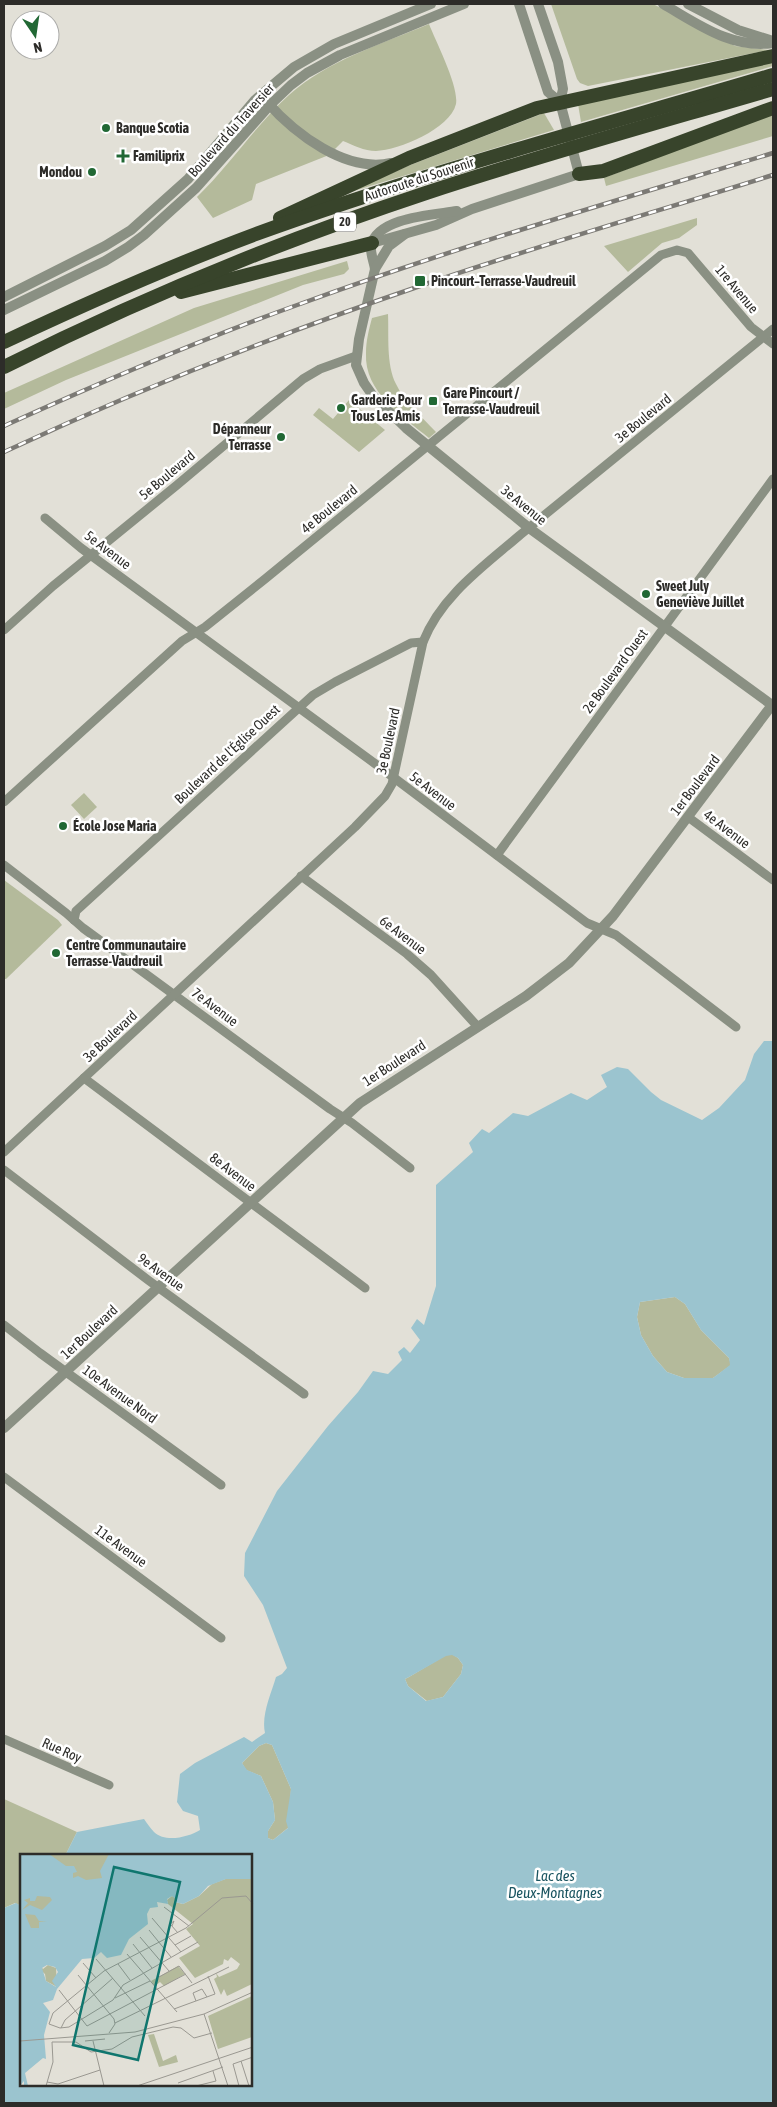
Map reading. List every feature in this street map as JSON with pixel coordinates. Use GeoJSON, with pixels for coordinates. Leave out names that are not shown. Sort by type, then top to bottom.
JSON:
{"type":"FeatureCollection","features":[{"type":"Feature","properties":{"kind":"highway"},"geometry":{"type":"LineString","coordinates":[[207,253],[316,200],[409,158],[530,110],[773,56]]}},
{"type":"Feature","properties":{"kind":"highway","name":"Autoroute du Souvenir"},"geometry":{"type":"LineString","coordinates":[[4,367],[144,301],[235,263],[548,149],[773,75]]}},
{"type":"Feature","properties":{"kind":"highway","name":"Autoroute du Souvenir"},"geometry":{"type":"LineString","coordinates":[[586,137],[773,89]]}},
{"type":"Feature","properties":{"kind":"highway"},"geometry":{"type":"LineString","coordinates":[[580,174],[603,171],[773,108]]}},
{"type":"Feature","properties":{"kind":"highway","name":"Autoroute du Souvenir"},"geometry":{"type":"LineString","coordinates":[[4,342],[207,253],[297,220],[385,190],[548,149]]}},
{"type":"Feature","properties":{"kind":"highway"},"geometry":{"type":"LineString","coordinates":[[144,301],[372,242]]}},
{"type":"Feature","properties":{"kind":"street","name":"Boulevard du Traversier"},"geometry":{"type":"LineString","coordinates":[[4,296],[105,246],[130,230],[188,179],[258,98],[287,72],[318,52],[349,37],[431,4]]}},
{"type":"Feature","properties":{"kind":"street","name":"Boulevard du Traversier"},"geometry":{"type":"LineString","coordinates":[[4,310],[105,261],[135,242],[172,212],[211,174],[270,105],[291,85],[322,64],[369,42],[464,4]]}},
{"type":"Feature","properties":{"kind":"street"},"geometry":{"type":"LineString","coordinates":[[519,4],[548,92],[560,102]]}},
{"type":"Feature","properties":{"kind":"street"},"geometry":{"type":"LineString","coordinates":[[538,4],[558,62],[563,89],[560,102],[580,174]]}},
{"type":"Feature","properties":{"kind":"street"},"geometry":{"type":"LineString","coordinates":[[663,4],[711,31],[734,41],[749,44],[773,42]]}},
{"type":"Feature","properties":{"kind":"street"},"geometry":{"type":"LineString","coordinates":[[688,4],[738,30],[773,42]]}},
{"type":"Feature","properties":{"kind":"street"},"geometry":{"type":"LineString","coordinates":[[258,98],[270,105],[308,137],[342,158],[360,164],[375,165],[409,158]]}},
{"type":"Feature","properties":{"kind":"street","name":"3e Avenue"},"geometry":{"type":"LineString","coordinates":[[372,242],[436,225],[472,209],[580,174]]}},
{"type":"Feature","properties":{"kind":"street","name":"3e Avenue"},"geometry":{"type":"LineString","coordinates":[[375,269],[370,248],[372,242],[383,230],[395,223],[472,209]]}},
{"type":"Feature","properties":{"kind":"street","name":"3e Avenue"},"geometry":{"type":"LineString","coordinates":[[405,234],[389,246],[375,269],[356,356],[358,371],[373,396],[390,414],[529,528],[773,704]]}},
{"type":"Feature","properties":{"kind":"street","name":"1re Avenue"},"geometry":{"type":"LineString","coordinates":[[681,250],[691,255],[741,315],[764,338],[773,344]]}},
{"type":"Feature","properties":{"kind":"street","name":"4e Boulevard"},"geometry":{"type":"LineString","coordinates":[[4,802],[182,641],[258,585],[654,260],[666,252],[681,250]]}},
{"type":"Feature","properties":{"kind":"street","name":"3e Boulevard"},"geometry":{"type":"LineString","coordinates":[[4,1152],[373,810],[390,791],[423,642],[433,622],[449,600],[485,565],[529,528],[773,329]]}},
{"type":"Feature","properties":{"kind":"street","name":"5e Boulevard"},"geometry":{"type":"LineString","coordinates":[[4,630],[53,586],[303,379],[320,369],[356,356]]}},
{"type":"Feature","properties":{"kind":"street","name":"2e Boulevard Ouest"},"geometry":{"type":"LineString","coordinates":[[498,855],[773,479]]}},
{"type":"Feature","properties":{"kind":"street","name":"5e Avenue"},"geometry":{"type":"LineString","coordinates":[[45,518],[195,633],[498,855],[587,923],[616,935],[736,1027]]}},
{"type":"Feature","properties":{"kind":"street","name":"Boulevard de l'Église Ouest"},"geometry":{"type":"LineString","coordinates":[[74,920],[76,911],[313,695],[411,643],[423,642]]}},
{"type":"Feature","properties":{"kind":"street","name":"1er Boulevard"},"geometry":{"type":"LineString","coordinates":[[4,1428],[342,1118],[376,1091],[478,1027],[556,974],[602,930],[773,704]]}},
{"type":"Feature","properties":{"kind":"street","name":"4e Avenue"},"geometry":{"type":"LineString","coordinates":[[688,817],[773,880]]}},
{"type":"Feature","properties":{"kind":"street","name":"7e Avenue"},"geometry":{"type":"LineString","coordinates":[[4,865],[74,920],[410,1168]]}},
{"type":"Feature","properties":{"kind":"street","name":"6e Avenue"},"geometry":{"type":"LineString","coordinates":[[302,876],[407,954],[443,988],[478,1027]]}},
{"type":"Feature","properties":{"kind":"street","name":"8e Avenue"},"geometry":{"type":"LineString","coordinates":[[84,1078],[366,1288]]}},
{"type":"Feature","properties":{"kind":"street","name":"9e Avenue"},"geometry":{"type":"LineString","coordinates":[[4,1170],[158,1287],[304,1394]]}},
{"type":"Feature","properties":{"kind":"street","name":"10e Avenue Nord"},"geometry":{"type":"LineString","coordinates":[[4,1325],[221,1485]]}},
{"type":"Feature","properties":{"kind":"street","name":"11e Avenue"},"geometry":{"type":"LineString","coordinates":[[4,1477],[221,1638]]}},
{"type":"Feature","properties":{"kind":"street","name":"Rue Roy"},"geometry":{"type":"LineString","coordinates":[[4,1739],[109,1785]]}},
{"type":"Feature","properties":{"kind":"green space"},"geometry":{"type":"Polygon","coordinates":[[[551,4],[653,4],[735,46],[769,50],[588,86],[580,83],[577,79],[551,4]]]}},
{"type":"Feature","properties":{"kind":"green space"},"geometry":{"type":"Polygon","coordinates":[[[429,24],[451,76],[456,96],[456,104],[452,113],[444,122],[434,130],[410,142],[386,150],[367,150],[343,141],[329,155],[256,184],[252,200],[213,218],[197,197],[289,95],[304,83],[338,62],[429,24]]]}},
{"type":"Feature","properties":{"kind":"green space"},"geometry":{"type":"Polygon","coordinates":[[[773,59],[773,66],[581,122],[578,104],[773,59]]]}},
{"type":"Feature","properties":{"kind":"green space"},"geometry":{"type":"Polygon","coordinates":[[[544,113],[554,130],[347,193],[408,166],[544,113]]]}},
{"type":"Feature","properties":{"kind":"green space"},"geometry":{"type":"Polygon","coordinates":[[[773,113],[773,136],[606,186],[604,178],[773,113]]]}},
{"type":"Feature","properties":{"kind":"green space"},"geometry":{"type":"Polygon","coordinates":[[[697,218],[697,225],[679,238],[662,243],[628,272],[604,246],[697,218]]]}},
{"type":"Feature","properties":{"kind":"green space"},"geometry":{"type":"Polygon","coordinates":[[[347,261],[349,269],[344,274],[303,285],[66,380],[4,409],[4,393],[194,308],[347,261]]]}},
{"type":"Feature","properties":{"kind":"green space"},"geometry":{"type":"Polygon","coordinates":[[[388,314],[389,350],[393,376],[404,397],[436,432],[429,438],[387,402],[371,380],[367,367],[366,353],[372,318],[388,314]]]}},
{"type":"Feature","properties":{"kind":"green space"},"geometry":{"type":"Polygon","coordinates":[[[349,400],[385,430],[359,452],[313,415],[319,408],[333,419],[349,400]]]}},
{"type":"Feature","properties":{"kind":"green space"},"geometry":{"type":"Polygon","coordinates":[[[84,793],[97,807],[84,819],[71,805],[84,793]]]}},
{"type":"Feature","properties":{"kind":"green space"},"geometry":{"type":"Polygon","coordinates":[[[4,880],[62,925],[6,979],[4,979],[4,880]]]}},
{"type":"Feature","properties":{"kind":"green space"},"geometry":{"type":"Polygon","coordinates":[[[675,1297],[685,1304],[701,1330],[729,1358],[731,1365],[713,1378],[684,1378],[667,1372],[653,1356],[641,1335],[637,1317],[640,1302],[675,1297]]]}},
{"type":"Feature","properties":{"kind":"green space"},"geometry":{"type":"Polygon","coordinates":[[[452,1654],[463,1665],[461,1674],[443,1697],[427,1701],[408,1686],[405,1679],[446,1655],[452,1654]]]}},
{"type":"Feature","properties":{"kind":"green space"},"geometry":{"type":"Polygon","coordinates":[[[266,1743],[272,1745],[291,1789],[289,1827],[273,1840],[268,1838],[268,1831],[275,1820],[273,1802],[261,1776],[246,1770],[242,1763],[259,1746],[266,1743]]]}},
{"type":"Feature","properties":{"kind":"green space"},"geometry":{"type":"Polygon","coordinates":[[[4,1799],[77,1832],[66,1854],[20,1854],[20,1906],[15,1903],[4,1908],[4,1799]]]}},
{"type":"Feature","properties":{"kind":"water","name":"Lac des Deux-Montagnes"},"geometry":{"type":"Polygon","coordinates":[[[764,1041],[773,1041],[773,2103],[4,2103],[4,1908],[16,1903],[20,1905],[20,2087],[252,2087],[252,1854],[66,1854],[77,1832],[144,1819],[154,1832],[164,1837],[184,1837],[200,1830],[198,1816],[183,1811],[177,1802],[180,1774],[195,1763],[244,1737],[252,1742],[265,1733],[264,1719],[269,1697],[276,1677],[287,1668],[263,1605],[244,1576],[245,1553],[277,1491],[373,1371],[388,1374],[402,1360],[398,1352],[404,1347],[410,1353],[420,1340],[411,1328],[417,1319],[424,1325],[436,1286],[436,1185],[473,1152],[469,1143],[482,1129],[489,1133],[513,1113],[528,1116],[571,1093],[587,1100],[607,1087],[601,1075],[617,1067],[628,1069],[661,1100],[702,1120],[719,1108],[745,1080],[754,1054],[764,1041]],[[675,1297],[640,1302],[637,1317],[641,1335],[653,1356],[667,1372],[684,1378],[713,1378],[730,1365],[729,1358],[701,1330],[685,1304],[675,1297]],[[452,1655],[446,1656],[405,1679],[408,1686],[426,1701],[443,1697],[461,1674],[463,1665],[458,1658],[452,1655]],[[266,1743],[259,1746],[242,1763],[247,1770],[261,1776],[273,1802],[275,1820],[268,1831],[268,1838],[273,1840],[288,1828],[286,1821],[291,1789],[272,1745],[266,1743]]]}},
{"type":"Feature","properties":{"kind":"railway"},"geometry":{"type":"LineString","coordinates":[[4,426],[188,347],[359,283],[536,225],[773,153]]}},
{"type":"Feature","properties":{"kind":"railway"},"geometry":{"type":"LineString","coordinates":[[4,452],[158,384],[367,304],[508,257],[773,175]]}},
{"type":"Feature","properties":{"kind":"place","name":"Banque Scotia"},"geometry":{"type":"Point","coordinates":[106,128]}},
{"type":"Feature","properties":{"kind":"place","name":"Familiprix"},"geometry":{"type":"Point","coordinates":[123,156]}},
{"type":"Feature","properties":{"kind":"place","name":"Mondou"},"geometry":{"type":"Point","coordinates":[92,172]}},
{"type":"Feature","properties":{"kind":"place","name":"Pincourt–Terrasse-Vaudreuil"},"geometry":{"type":"Point","coordinates":[420,281]}},
{"type":"Feature","properties":{"kind":"place","name":"Gare Pincourt / Terrasse-Vaudreuil"},"geometry":{"type":"Point","coordinates":[433,401]}},
{"type":"Feature","properties":{"kind":"place","name":"Garderie Pour Tous Les Amis"},"geometry":{"type":"Point","coordinates":[341,408]}},
{"type":"Feature","properties":{"kind":"place","name":"Dépanneur Terrasse"},"geometry":{"type":"Point","coordinates":[281,437]}},
{"type":"Feature","properties":{"kind":"place","name":"Sweet July Geneviève Juillet"},"geometry":{"type":"Point","coordinates":[646,594]}},
{"type":"Feature","properties":{"kind":"place","name":"École Jose Maria"},"geometry":{"type":"Point","coordinates":[63,826]}},
{"type":"Feature","properties":{"kind":"place","name":"Centre Communautaire Terrasse-Vaudreuil"},"geometry":{"type":"Point","coordinates":[56,953]}}]}
